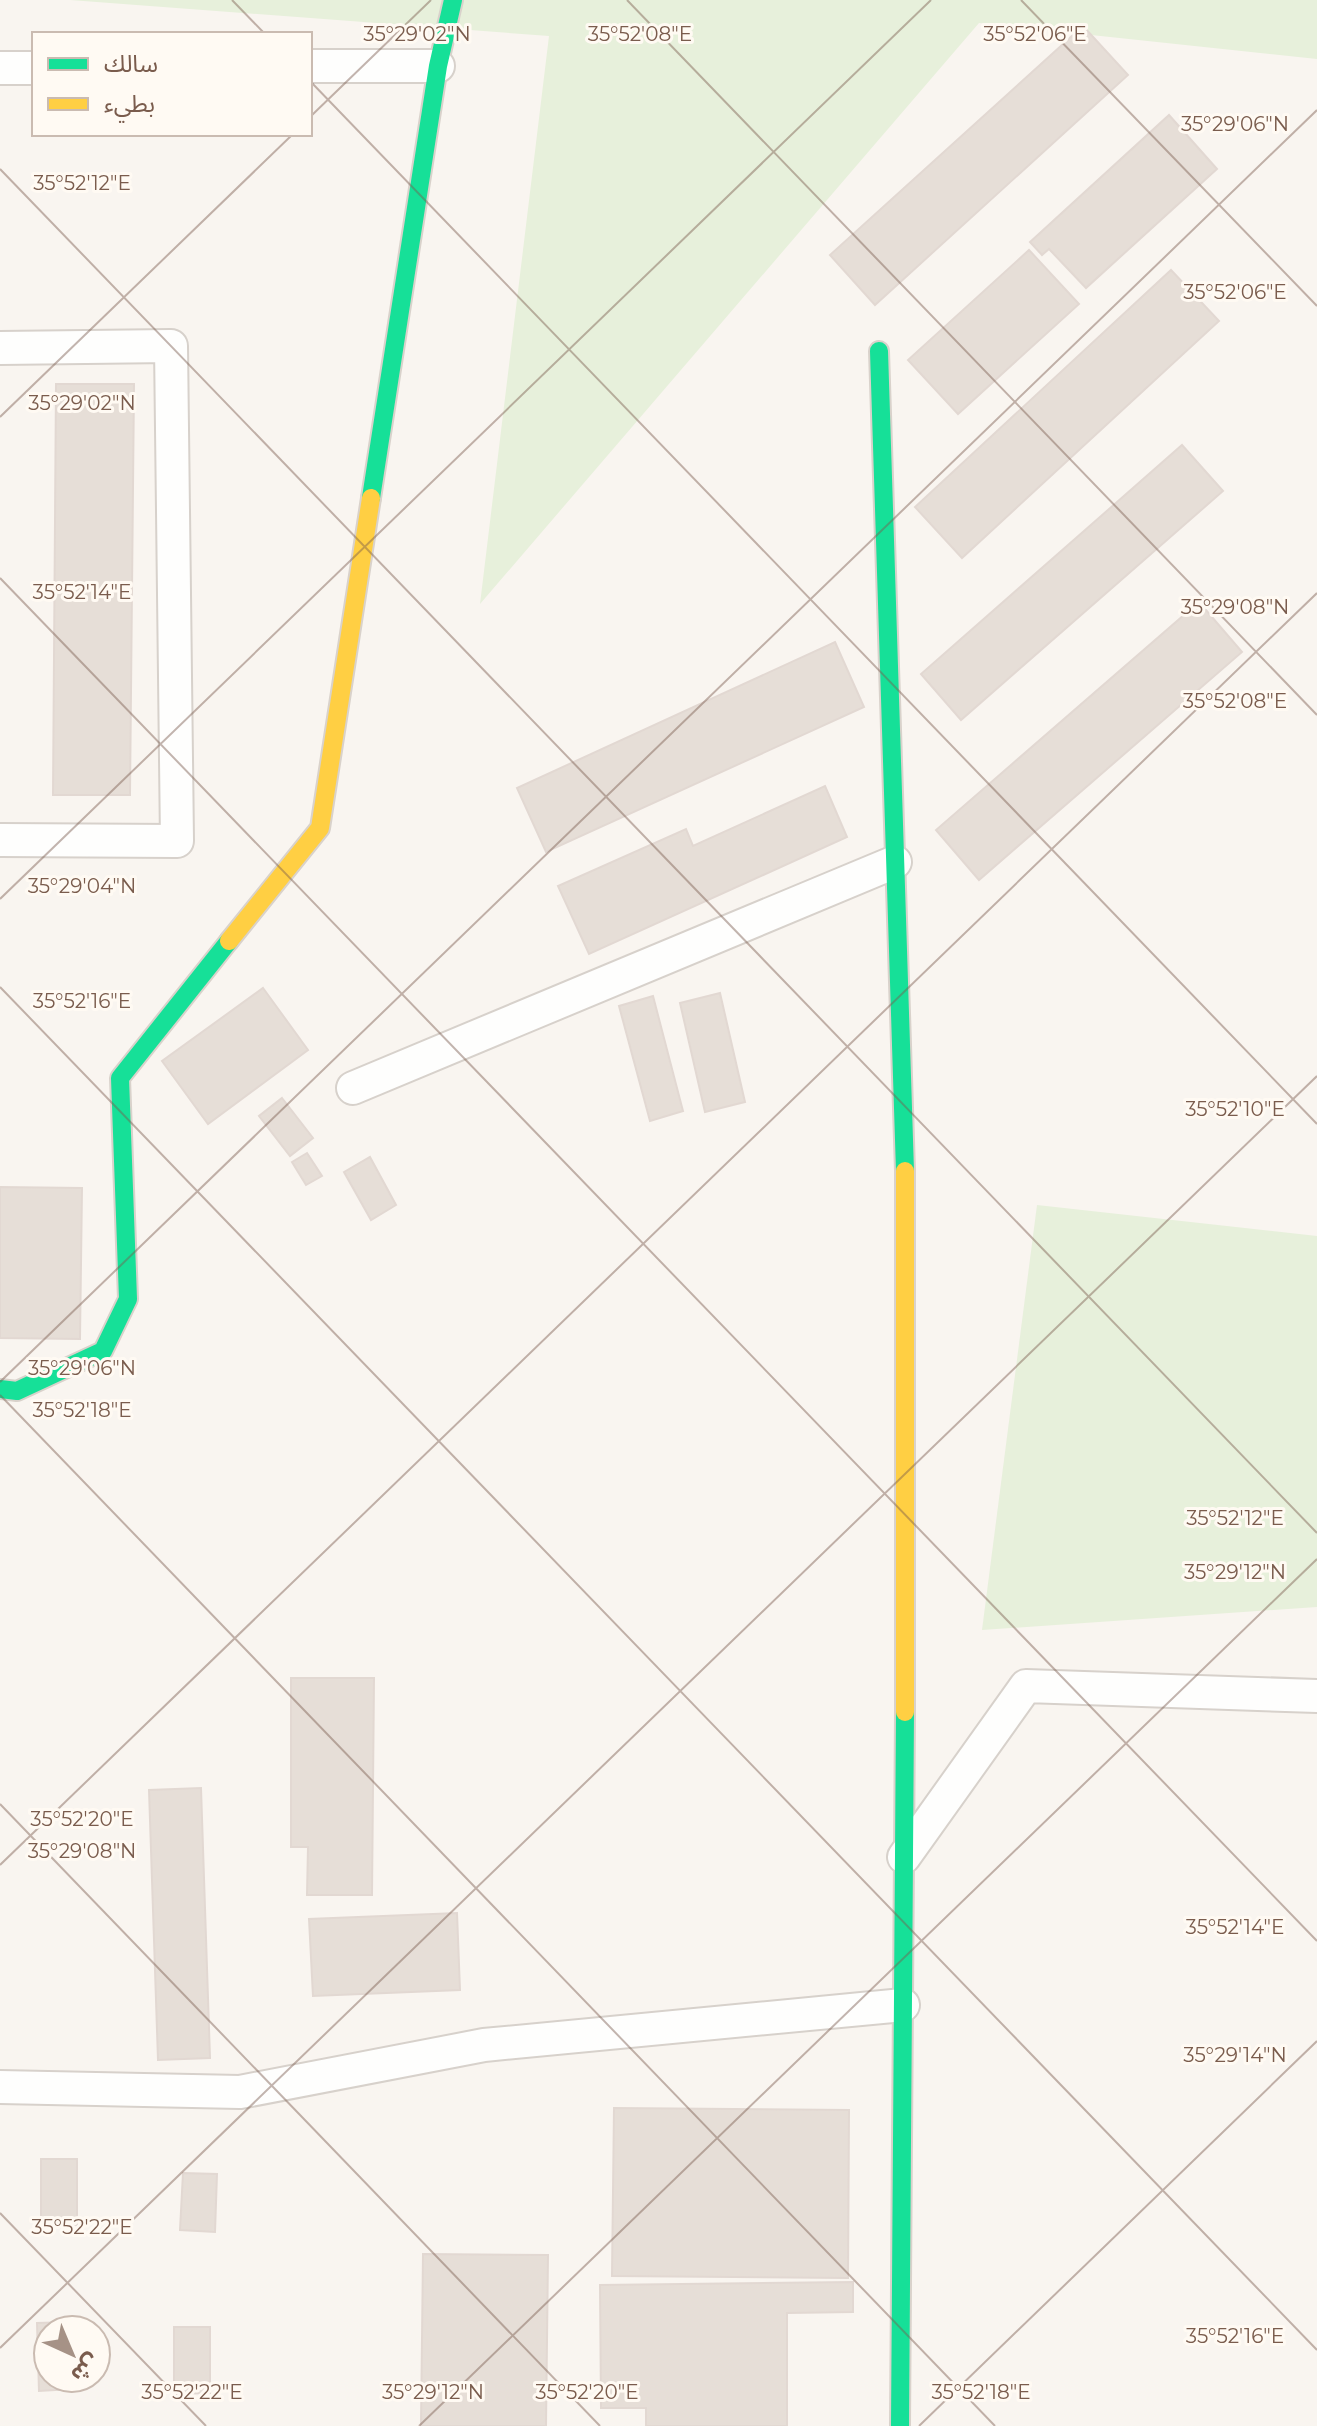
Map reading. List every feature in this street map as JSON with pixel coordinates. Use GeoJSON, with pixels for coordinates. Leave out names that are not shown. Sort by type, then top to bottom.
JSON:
{"type":"FeatureCollection","features":[{"type":"Feature","properties":{"kind":"street"},"geometry":{"type":"LineString","coordinates":[[0,1389],[17,1391],[103,1351],[128,1299],[120,1078],[320,828],[438,66],[453,0]]}},
{"type":"Feature","properties":{"kind":"street"},"geometry":{"type":"LineString","coordinates":[[312,66],[438,66]]}},
{"type":"Feature","properties":{"kind":"street"},"geometry":{"type":"LineString","coordinates":[[0,68],[32,68]]}},
{"type":"Feature","properties":{"kind":"street"},"geometry":{"type":"LineString","coordinates":[[0,348],[171,346],[177,841],[0,840]]}},
{"type":"Feature","properties":{"kind":"street"},"geometry":{"type":"LineString","coordinates":[[879,351],[908,1250],[900,2426]]}},
{"type":"Feature","properties":{"kind":"street"},"geometry":{"type":"LineString","coordinates":[[353,1088],[895,862]]}},
{"type":"Feature","properties":{"kind":"street"},"geometry":{"type":"LineString","coordinates":[[904,1857],[1026,1686],[1317,1696]]}},
{"type":"Feature","properties":{"kind":"street"},"geometry":{"type":"LineString","coordinates":[[0,2087],[240,2092],[484,2045],[903,2005]]}},
{"type":"Feature","properties":{"kind":"green space"},"geometry":{"type":"Polygon","coordinates":[[[70,0],[1317,0],[1317,59],[979,23],[480,604],[549,36],[70,0]]]}},
{"type":"Feature","properties":{"kind":"green space"},"geometry":{"type":"Polygon","coordinates":[[[1037,1205],[1317,1236],[1317,1607],[982,1630],[1037,1205]]]}},
{"type":"Feature","properties":{"kind":"building"},"geometry":{"type":"Polygon","coordinates":[[[1083,26],[1128,75],[875,305],[830,255],[1083,26]]]}},
{"type":"Feature","properties":{"kind":"building"},"geometry":{"type":"Polygon","coordinates":[[[1169,115],[1217,169],[1086,288],[1049,249],[1042,255],[1030,242],[1169,115]]]}},
{"type":"Feature","properties":{"kind":"building"},"geometry":{"type":"Polygon","coordinates":[[[1029,250],[1079,304],[958,414],[908,360],[1029,250]]]}},
{"type":"Feature","properties":{"kind":"building"},"geometry":{"type":"Polygon","coordinates":[[[1171,270],[1219,321],[962,558],[915,507],[1171,270]]]}},
{"type":"Feature","properties":{"kind":"building"},"geometry":{"type":"Polygon","coordinates":[[[56,384],[134,384],[130,795],[53,795],[56,384]]]}},
{"type":"Feature","properties":{"kind":"building"},"geometry":{"type":"Polygon","coordinates":[[[1182,445],[1223,491],[961,720],[921,674],[1182,445]]]}},
{"type":"Feature","properties":{"kind":"building"},"geometry":{"type":"Polygon","coordinates":[[[1199,602],[1242,652],[979,880],[936,830],[1199,602]]]}},
{"type":"Feature","properties":{"kind":"building"},"geometry":{"type":"Polygon","coordinates":[[[835,642],[864,707],[546,852],[517,788],[835,642]]]}},
{"type":"Feature","properties":{"kind":"building"},"geometry":{"type":"Polygon","coordinates":[[[825,786],[847,837],[589,954],[558,886],[686,829],[693,846],[825,786]]]}},
{"type":"Feature","properties":{"kind":"building"},"geometry":{"type":"Polygon","coordinates":[[[263,988],[308,1050],[208,1124],[162,1061],[263,988]]]}},
{"type":"Feature","properties":{"kind":"building"},"geometry":{"type":"Polygon","coordinates":[[[720,993],[745,1102],[705,1112],[680,1003],[720,993]]]}},
{"type":"Feature","properties":{"kind":"building"},"geometry":{"type":"Polygon","coordinates":[[[653,996],[683,1111],[650,1121],[619,1006],[653,996]]]}},
{"type":"Feature","properties":{"kind":"building"},"geometry":{"type":"Polygon","coordinates":[[[282,1098],[313,1138],[290,1156],[259,1116],[282,1098]]]}},
{"type":"Feature","properties":{"kind":"building"},"geometry":{"type":"Polygon","coordinates":[[[307,1153],[322,1176],[306,1185],[292,1162],[307,1153]]]}},
{"type":"Feature","properties":{"kind":"building"},"geometry":{"type":"Polygon","coordinates":[[[370,1157],[396,1205],[371,1220],[344,1172],[370,1157]]]}},
{"type":"Feature","properties":{"kind":"building"},"geometry":{"type":"Polygon","coordinates":[[[0,1187],[82,1188],[80,1339],[0,1338],[0,1187]]]}},
{"type":"Feature","properties":{"kind":"building"},"geometry":{"type":"Polygon","coordinates":[[[291,1678],[374,1678],[372,1895],[307,1895],[308,1847],[291,1847],[291,1678]]]}},
{"type":"Feature","properties":{"kind":"building"},"geometry":{"type":"Polygon","coordinates":[[[201,1788],[210,2058],[158,2060],[149,1790],[201,1788]]]}},
{"type":"Feature","properties":{"kind":"building"},"geometry":{"type":"Polygon","coordinates":[[[457,1913],[460,1990],[313,1996],[309,1919],[457,1913]]]}},
{"type":"Feature","properties":{"kind":"building"},"geometry":{"type":"Polygon","coordinates":[[[614,2108],[849,2110],[848,2278],[612,2276],[614,2108]]]}},
{"type":"Feature","properties":{"kind":"building"},"geometry":{"type":"Polygon","coordinates":[[[41,2159],[77,2159],[77,2225],[41,2226],[41,2159]]]}},
{"type":"Feature","properties":{"kind":"building"},"geometry":{"type":"Polygon","coordinates":[[[183,2173],[217,2174],[215,2232],[180,2230],[183,2173]]]}},
{"type":"Feature","properties":{"kind":"building"},"geometry":{"type":"Polygon","coordinates":[[[423,2254],[548,2255],[546,2426],[421,2426],[423,2254]]]}},
{"type":"Feature","properties":{"kind":"building"},"geometry":{"type":"Polygon","coordinates":[[[853,2282],[853,2312],[787,2313],[787,2426],[646,2426],[646,2408],[601,2408],[600,2285],[853,2282]]]}},
{"type":"Feature","properties":{"kind":"building"},"geometry":{"type":"Polygon","coordinates":[[[174,2327],[210,2327],[210,2393],[174,2394],[174,2327]]]}},
{"type":"Feature","properties":{"kind":"traffic: fast"},"geometry":{"type":"LineString","coordinates":[[371,498],[438,66],[453,0]]}},
{"type":"Feature","properties":{"kind":"traffic: fast"},"geometry":{"type":"LineString","coordinates":[[879,351],[905,1171]]}},
{"type":"Feature","properties":{"kind":"traffic: fast"},"geometry":{"type":"LineString","coordinates":[[0,1389],[17,1391],[103,1351],[128,1299],[120,1078],[229,941]]}},
{"type":"Feature","properties":{"kind":"traffic: fast"},"geometry":{"type":"LineString","coordinates":[[900,2426],[905,1712]]}},
{"type":"Feature","properties":{"kind":"traffic: slow"},"geometry":{"type":"LineString","coordinates":[[229,941],[320,828],[371,498]]}},
{"type":"Feature","properties":{"kind":"traffic: slow"},"geometry":{"type":"LineString","coordinates":[[905,1171],[905,1712]]}}]}
